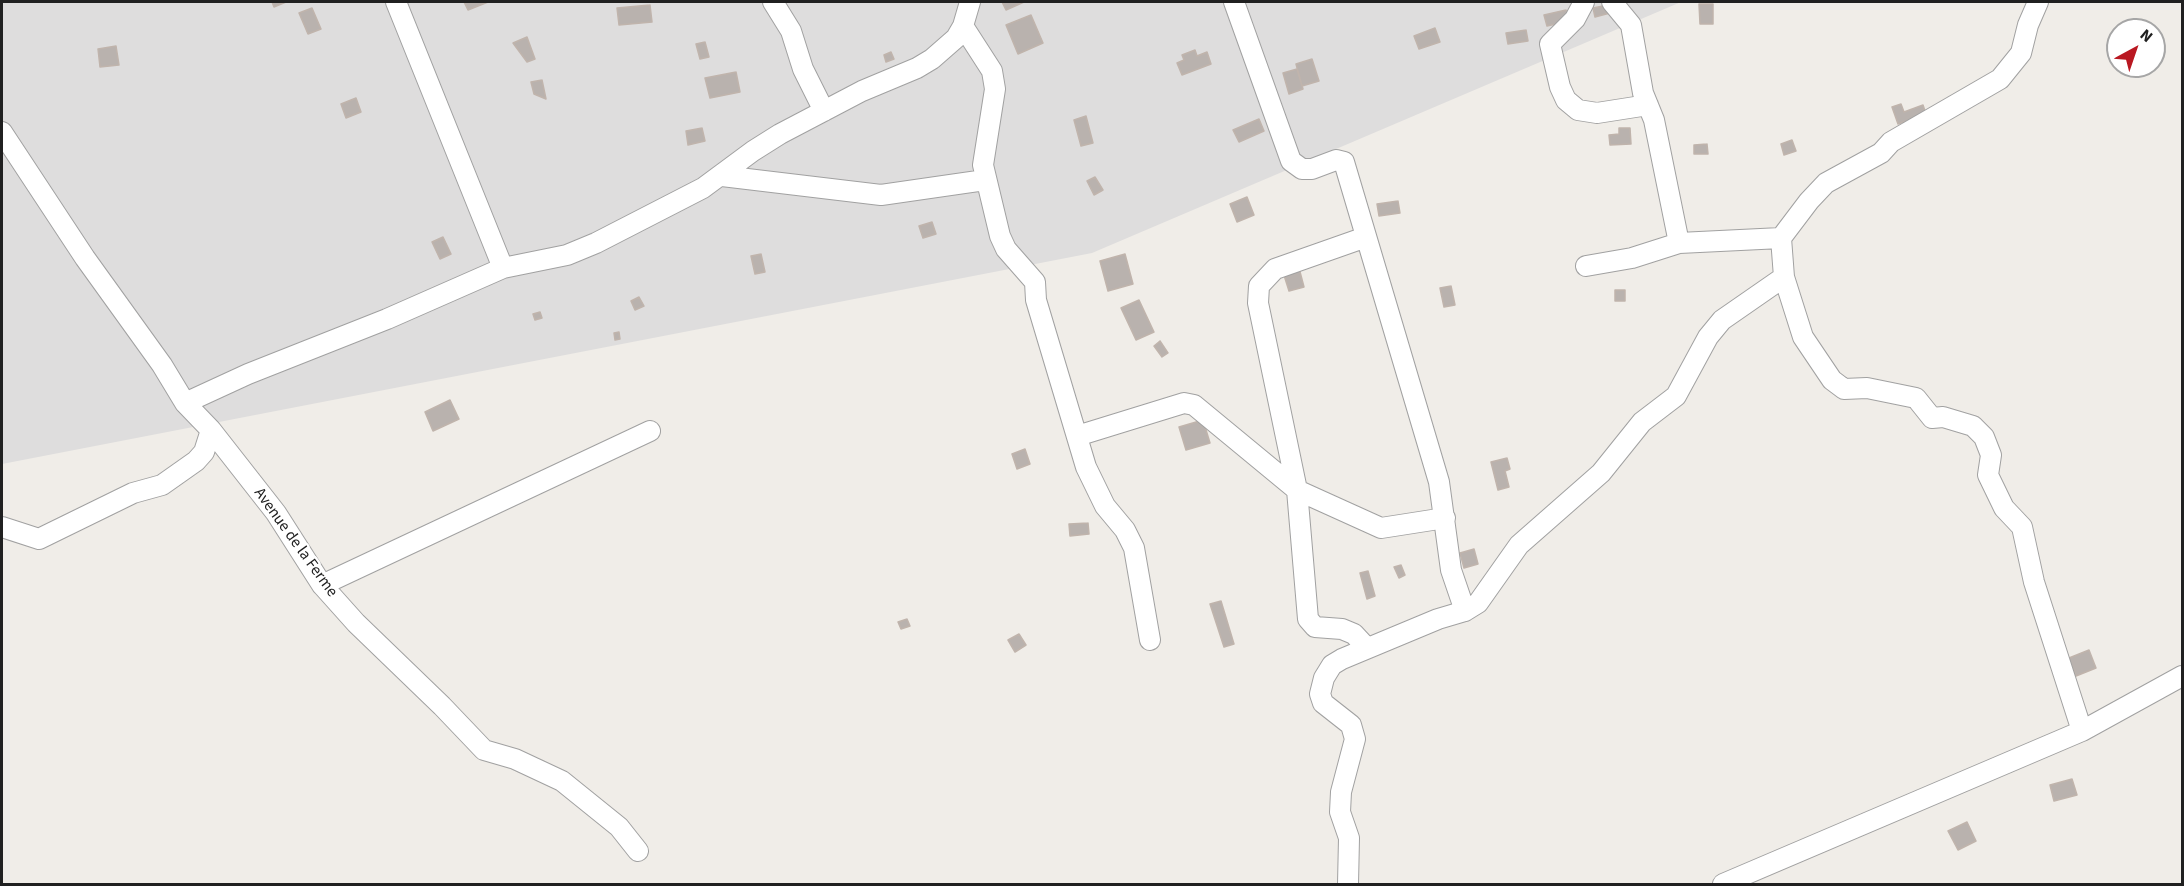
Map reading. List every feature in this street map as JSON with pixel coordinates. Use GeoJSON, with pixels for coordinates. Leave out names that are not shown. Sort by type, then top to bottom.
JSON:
{"type":"FeatureCollection","features":[{"type":"Feature","properties":{"kind":"street"},"geometry":{"type":"LineString","coordinates":[[396,2],[503,268]]}},
{"type":"Feature","properties":{"kind":"street"},"geometry":{"type":"LineString","coordinates":[[773,2],[791,31],[803,69],[824,111]]}},
{"type":"Feature","properties":{"kind":"street"},"geometry":{"type":"LineString","coordinates":[[185,403],[248,374],[387,319],[503,268],[567,255],[596,243],[722,176],[753,151],[824,111],[862,91],[917,68],[944,50],[963,26],[970,2]]}},
{"type":"Feature","properties":{"kind":"street"},"geometry":{"type":"LineString","coordinates":[[1234,2],[1291,161],[1302,169],[1312,169],[1336,160],[1344,162],[1439,482],[1451,570],[1465,611]]}},
{"type":"Feature","properties":{"kind":"street"},"geometry":{"type":"LineString","coordinates":[[1584,2],[1575,19],[1550,44],[1560,87],[1566,100],[1578,110],[1597,113],[1648,105]]}},
{"type":"Feature","properties":{"kind":"street"},"geometry":{"type":"LineString","coordinates":[[1612,2],[1632,25],[1643,93],[1654,120],[1679,243]]}},
{"type":"Feature","properties":{"kind":"street"},"geometry":{"type":"LineString","coordinates":[[2038,2],[2028,25],[2021,53],[2000,79],[1948,107],[1891,142],[1881,153],[1827,183],[1809,201],[1781,238],[1784,277],[1803,337],[1832,380],[1844,389],[1868,388],[1916,398],[1932,418],[1943,417],[1973,426],[1984,437],[1991,455],[1988,475],[2004,508],[2022,527],[2034,582],[2082,731]]}},
{"type":"Feature","properties":{"kind":"street"},"geometry":{"type":"LineString","coordinates":[[963,26],[992,71],[995,89],[983,165],[985,180],[1006,249],[1035,282],[1036,300],[1086,467],[1105,506],[1125,530],[1134,548],[1150,640]]}},
{"type":"Feature","properties":{"kind":"street","name":"Avenue de la Ferme"},"geometry":{"type":"LineString","coordinates":[[2,132],[85,258],[162,365],[185,403],[211,430],[276,513],[322,585],[356,623],[484,750],[515,759],[562,781],[619,827],[638,851]]}},
{"type":"Feature","properties":{"kind":"street"},"geometry":{"type":"LineString","coordinates":[[722,176],[881,195],[985,180]]}},
{"type":"Feature","properties":{"kind":"street"},"geometry":{"type":"LineString","coordinates":[[1366,237],[1275,269],[1259,286],[1258,303],[1297,490],[1308,619],[1315,627],[1342,629],[1354,634],[1367,648]]}},
{"type":"Feature","properties":{"kind":"street"},"geometry":{"type":"LineString","coordinates":[[1586,266],[1632,258],[1679,243],[1781,238]]}},
{"type":"Feature","properties":{"kind":"street"},"geometry":{"type":"LineString","coordinates":[[1348,885],[1349,838],[1340,812],[1341,792],[1355,739],[1354,731],[1323,702],[1320,694],[1332,665],[1438,619],[1465,611],[1478,603],[1519,545],[1601,472],[1642,422],[1676,396],[1708,337],[1722,320],[1784,277]]}},
{"type":"Feature","properties":{"kind":"street"},"geometry":{"type":"LineString","coordinates":[[1077,436],[1184,403],[1194,405],[1297,490],[1381,528],[1445,518]]}},
{"type":"Feature","properties":{"kind":"street"},"geometry":{"type":"LineString","coordinates":[[2,527],[39,539],[133,493],[162,485],[196,461],[204,452],[211,430]]}},
{"type":"Feature","properties":{"kind":"street"},"geometry":{"type":"LineString","coordinates":[[322,585],[650,431]]}},
{"type":"Feature","properties":{"kind":"street"},"geometry":{"type":"LineString","coordinates":[[1723,885],[2082,731],[2182,676]]}},
{"type":"Feature","properties":{"kind":"shaded area"},"geometry":{"type":"Polygon","coordinates":[[[2,2],[1681,2],[1092,253],[2,464],[2,2]]]}},
{"type":"Feature","properties":{"kind":"building"},"geometry":{"type":"Polygon","coordinates":[[[272,2],[286,2],[274,7],[272,2]]]}},
{"type":"Feature","properties":{"kind":"building"},"geometry":{"type":"Polygon","coordinates":[[[464,2],[488,2],[468,10],[464,2]]]}},
{"type":"Feature","properties":{"kind":"building"},"geometry":{"type":"Polygon","coordinates":[[[1002,2],[1024,2],[1006,10],[1002,2]]]}},
{"type":"Feature","properties":{"kind":"building"},"geometry":{"type":"Polygon","coordinates":[[[1699,4],[1713,4],[1713,24],[1700,24],[1699,4]]]}},
{"type":"Feature","properties":{"kind":"building"},"geometry":{"type":"Polygon","coordinates":[[[650,5],[652,22],[619,25],[617,8],[650,5]]]}},
{"type":"Feature","properties":{"kind":"building"},"geometry":{"type":"Polygon","coordinates":[[[1608,5],[1610,13],[1595,17],[1593,8],[1608,5]]]}},
{"type":"Feature","properties":{"kind":"building"},"geometry":{"type":"Polygon","coordinates":[[[312,8],[321,29],[308,34],[299,13],[312,8]]]}},
{"type":"Feature","properties":{"kind":"building"},"geometry":{"type":"Polygon","coordinates":[[[1566,10],[1569,21],[1547,26],[1544,15],[1566,10]]]}},
{"type":"Feature","properties":{"kind":"building"},"geometry":{"type":"Polygon","coordinates":[[[1031,15],[1043,43],[1018,54],[1006,25],[1031,15]]]}},
{"type":"Feature","properties":{"kind":"building"},"geometry":{"type":"Polygon","coordinates":[[[1435,28],[1440,42],[1419,49],[1414,36],[1435,28]]]}},
{"type":"Feature","properties":{"kind":"building"},"geometry":{"type":"Polygon","coordinates":[[[1526,30],[1528,41],[1508,44],[1506,33],[1526,30]]]}},
{"type":"Feature","properties":{"kind":"building"},"geometry":{"type":"Polygon","coordinates":[[[527,37],[535,59],[527,62],[513,43],[527,37]]]}},
{"type":"Feature","properties":{"kind":"building"},"geometry":{"type":"Polygon","coordinates":[[[705,42],[709,57],[700,59],[696,44],[705,42]]]}},
{"type":"Feature","properties":{"kind":"building"},"geometry":{"type":"Polygon","coordinates":[[[116,46],[119,65],[100,67],[98,49],[116,46]]]}},
{"type":"Feature","properties":{"kind":"building"},"geometry":{"type":"Polygon","coordinates":[[[1195,50],[1197,56],[1207,52],[1211,64],[1182,75],[1177,63],[1184,60],[1182,55],[1195,50]]]}},
{"type":"Feature","properties":{"kind":"building"},"geometry":{"type":"Polygon","coordinates":[[[891,52],[894,59],[886,62],[884,55],[891,52]]]}},
{"type":"Feature","properties":{"kind":"building"},"geometry":{"type":"Polygon","coordinates":[[[1312,59],[1319,81],[1302,86],[1296,64],[1312,59]]]}},
{"type":"Feature","properties":{"kind":"building"},"geometry":{"type":"Polygon","coordinates":[[[1297,69],[1303,89],[1289,94],[1283,73],[1297,69]]]}},
{"type":"Feature","properties":{"kind":"building"},"geometry":{"type":"Polygon","coordinates":[[[736,72],[740,92],[710,98],[705,78],[736,72]]]}},
{"type":"Feature","properties":{"kind":"building"},"geometry":{"type":"Polygon","coordinates":[[[542,80],[546,99],[534,94],[531,82],[542,80]]]}},
{"type":"Feature","properties":{"kind":"building"},"geometry":{"type":"Polygon","coordinates":[[[356,98],[361,112],[346,118],[341,104],[356,98]]]}},
{"type":"Feature","properties":{"kind":"building"},"geometry":{"type":"Polygon","coordinates":[[[1901,104],[1904,112],[1923,105],[1926,114],[1898,124],[1892,107],[1901,104]]]}},
{"type":"Feature","properties":{"kind":"building"},"geometry":{"type":"Polygon","coordinates":[[[1086,116],[1093,143],[1081,146],[1074,120],[1086,116]]]}},
{"type":"Feature","properties":{"kind":"building"},"geometry":{"type":"Polygon","coordinates":[[[1259,119],[1264,131],[1239,142],[1233,130],[1259,119]]]}},
{"type":"Feature","properties":{"kind":"building"},"geometry":{"type":"Polygon","coordinates":[[[702,128],[705,141],[688,145],[686,131],[702,128]]]}},
{"type":"Feature","properties":{"kind":"building"},"geometry":{"type":"Polygon","coordinates":[[[1619,128],[1630,128],[1631,144],[1610,145],[1609,135],[1619,134],[1619,128]]]}},
{"type":"Feature","properties":{"kind":"building"},"geometry":{"type":"Polygon","coordinates":[[[1792,140],[1796,151],[1784,155],[1781,144],[1792,140]]]}},
{"type":"Feature","properties":{"kind":"building"},"geometry":{"type":"Polygon","coordinates":[[[1707,144],[1708,154],[1694,154],[1694,145],[1707,144]]]}},
{"type":"Feature","properties":{"kind":"building"},"geometry":{"type":"Polygon","coordinates":[[[1095,177],[1103,190],[1094,195],[1087,181],[1095,177]]]}},
{"type":"Feature","properties":{"kind":"building"},"geometry":{"type":"Polygon","coordinates":[[[1247,197],[1254,215],[1237,222],[1230,204],[1247,197]]]}},
{"type":"Feature","properties":{"kind":"building"},"geometry":{"type":"Polygon","coordinates":[[[1398,201],[1400,213],[1379,216],[1377,204],[1398,201]]]}},
{"type":"Feature","properties":{"kind":"building"},"geometry":{"type":"Polygon","coordinates":[[[932,222],[936,234],[923,238],[919,226],[932,222]]]}},
{"type":"Feature","properties":{"kind":"building"},"geometry":{"type":"Polygon","coordinates":[[[443,237],[451,254],[440,259],[432,242],[443,237]]]}},
{"type":"Feature","properties":{"kind":"building"},"geometry":{"type":"Polygon","coordinates":[[[761,254],[765,272],[755,274],[751,256],[761,254]]]}},
{"type":"Feature","properties":{"kind":"building"},"geometry":{"type":"Polygon","coordinates":[[[1125,254],[1133,284],[1108,291],[1100,261],[1125,254]]]}},
{"type":"Feature","properties":{"kind":"building"},"geometry":{"type":"Polygon","coordinates":[[[1299,268],[1304,287],[1289,291],[1283,272],[1299,268]]]}},
{"type":"Feature","properties":{"kind":"building"},"geometry":{"type":"Polygon","coordinates":[[[1451,286],[1455,305],[1444,307],[1440,288],[1451,286]]]}},
{"type":"Feature","properties":{"kind":"building"},"geometry":{"type":"Polygon","coordinates":[[[1615,290],[1625,290],[1625,301],[1615,301],[1615,290]]]}},
{"type":"Feature","properties":{"kind":"building"},"geometry":{"type":"Polygon","coordinates":[[[639,297],[644,306],[635,310],[631,301],[639,297]]]}},
{"type":"Feature","properties":{"kind":"building"},"geometry":{"type":"Polygon","coordinates":[[[1139,300],[1154,332],[1136,340],[1121,308],[1139,300]]]}},
{"type":"Feature","properties":{"kind":"building"},"geometry":{"type":"Polygon","coordinates":[[[540,312],[542,318],[535,320],[533,314],[540,312]]]}},
{"type":"Feature","properties":{"kind":"building"},"geometry":{"type":"Polygon","coordinates":[[[619,332],[620,339],[615,340],[614,333],[619,332]]]}},
{"type":"Feature","properties":{"kind":"building"},"geometry":{"type":"Polygon","coordinates":[[[1160,341],[1168,353],[1162,357],[1154,346],[1160,341]]]}},
{"type":"Feature","properties":{"kind":"building"},"geometry":{"type":"Polygon","coordinates":[[[450,400],[459,419],[433,431],[425,412],[450,400]]]}},
{"type":"Feature","properties":{"kind":"building"},"geometry":{"type":"Polygon","coordinates":[[[1203,420],[1210,443],[1186,450],[1179,427],[1203,420]]]}},
{"type":"Feature","properties":{"kind":"building"},"geometry":{"type":"Polygon","coordinates":[[[1025,449],[1030,464],[1017,469],[1012,454],[1025,449]]]}},
{"type":"Feature","properties":{"kind":"building"},"geometry":{"type":"Polygon","coordinates":[[[1507,458],[1510,469],[1505,471],[1509,487],[1498,490],[1491,462],[1507,458]]]}},
{"type":"Feature","properties":{"kind":"building"},"geometry":{"type":"Polygon","coordinates":[[[1088,523],[1089,534],[1070,536],[1069,524],[1088,523]]]}},
{"type":"Feature","properties":{"kind":"building"},"geometry":{"type":"Polygon","coordinates":[[[1474,549],[1478,564],[1464,568],[1460,553],[1474,549]]]}},
{"type":"Feature","properties":{"kind":"building"},"geometry":{"type":"Polygon","coordinates":[[[1401,565],[1405,575],[1399,578],[1394,567],[1401,565]]]}},
{"type":"Feature","properties":{"kind":"building"},"geometry":{"type":"Polygon","coordinates":[[[1368,571],[1375,596],[1367,599],[1360,573],[1368,571]]]}},
{"type":"Feature","properties":{"kind":"building"},"geometry":{"type":"Polygon","coordinates":[[[1221,601],[1234,644],[1224,647],[1210,604],[1221,601]]]}},
{"type":"Feature","properties":{"kind":"building"},"geometry":{"type":"Polygon","coordinates":[[[907,619],[910,626],[901,629],[898,622],[907,619]]]}},
{"type":"Feature","properties":{"kind":"building"},"geometry":{"type":"Polygon","coordinates":[[[1019,634],[1026,645],[1015,652],[1008,640],[1019,634]]]}},
{"type":"Feature","properties":{"kind":"building"},"geometry":{"type":"Polygon","coordinates":[[[2089,650],[2096,668],[2076,676],[2069,658],[2089,650]]]}},
{"type":"Feature","properties":{"kind":"building"},"geometry":{"type":"Polygon","coordinates":[[[2072,779],[2077,795],[2054,801],[2050,785],[2072,779]]]}},
{"type":"Feature","properties":{"kind":"building"},"geometry":{"type":"Polygon","coordinates":[[[1967,822],[1976,841],[1958,850],[1948,831],[1967,822]]]}}]}
